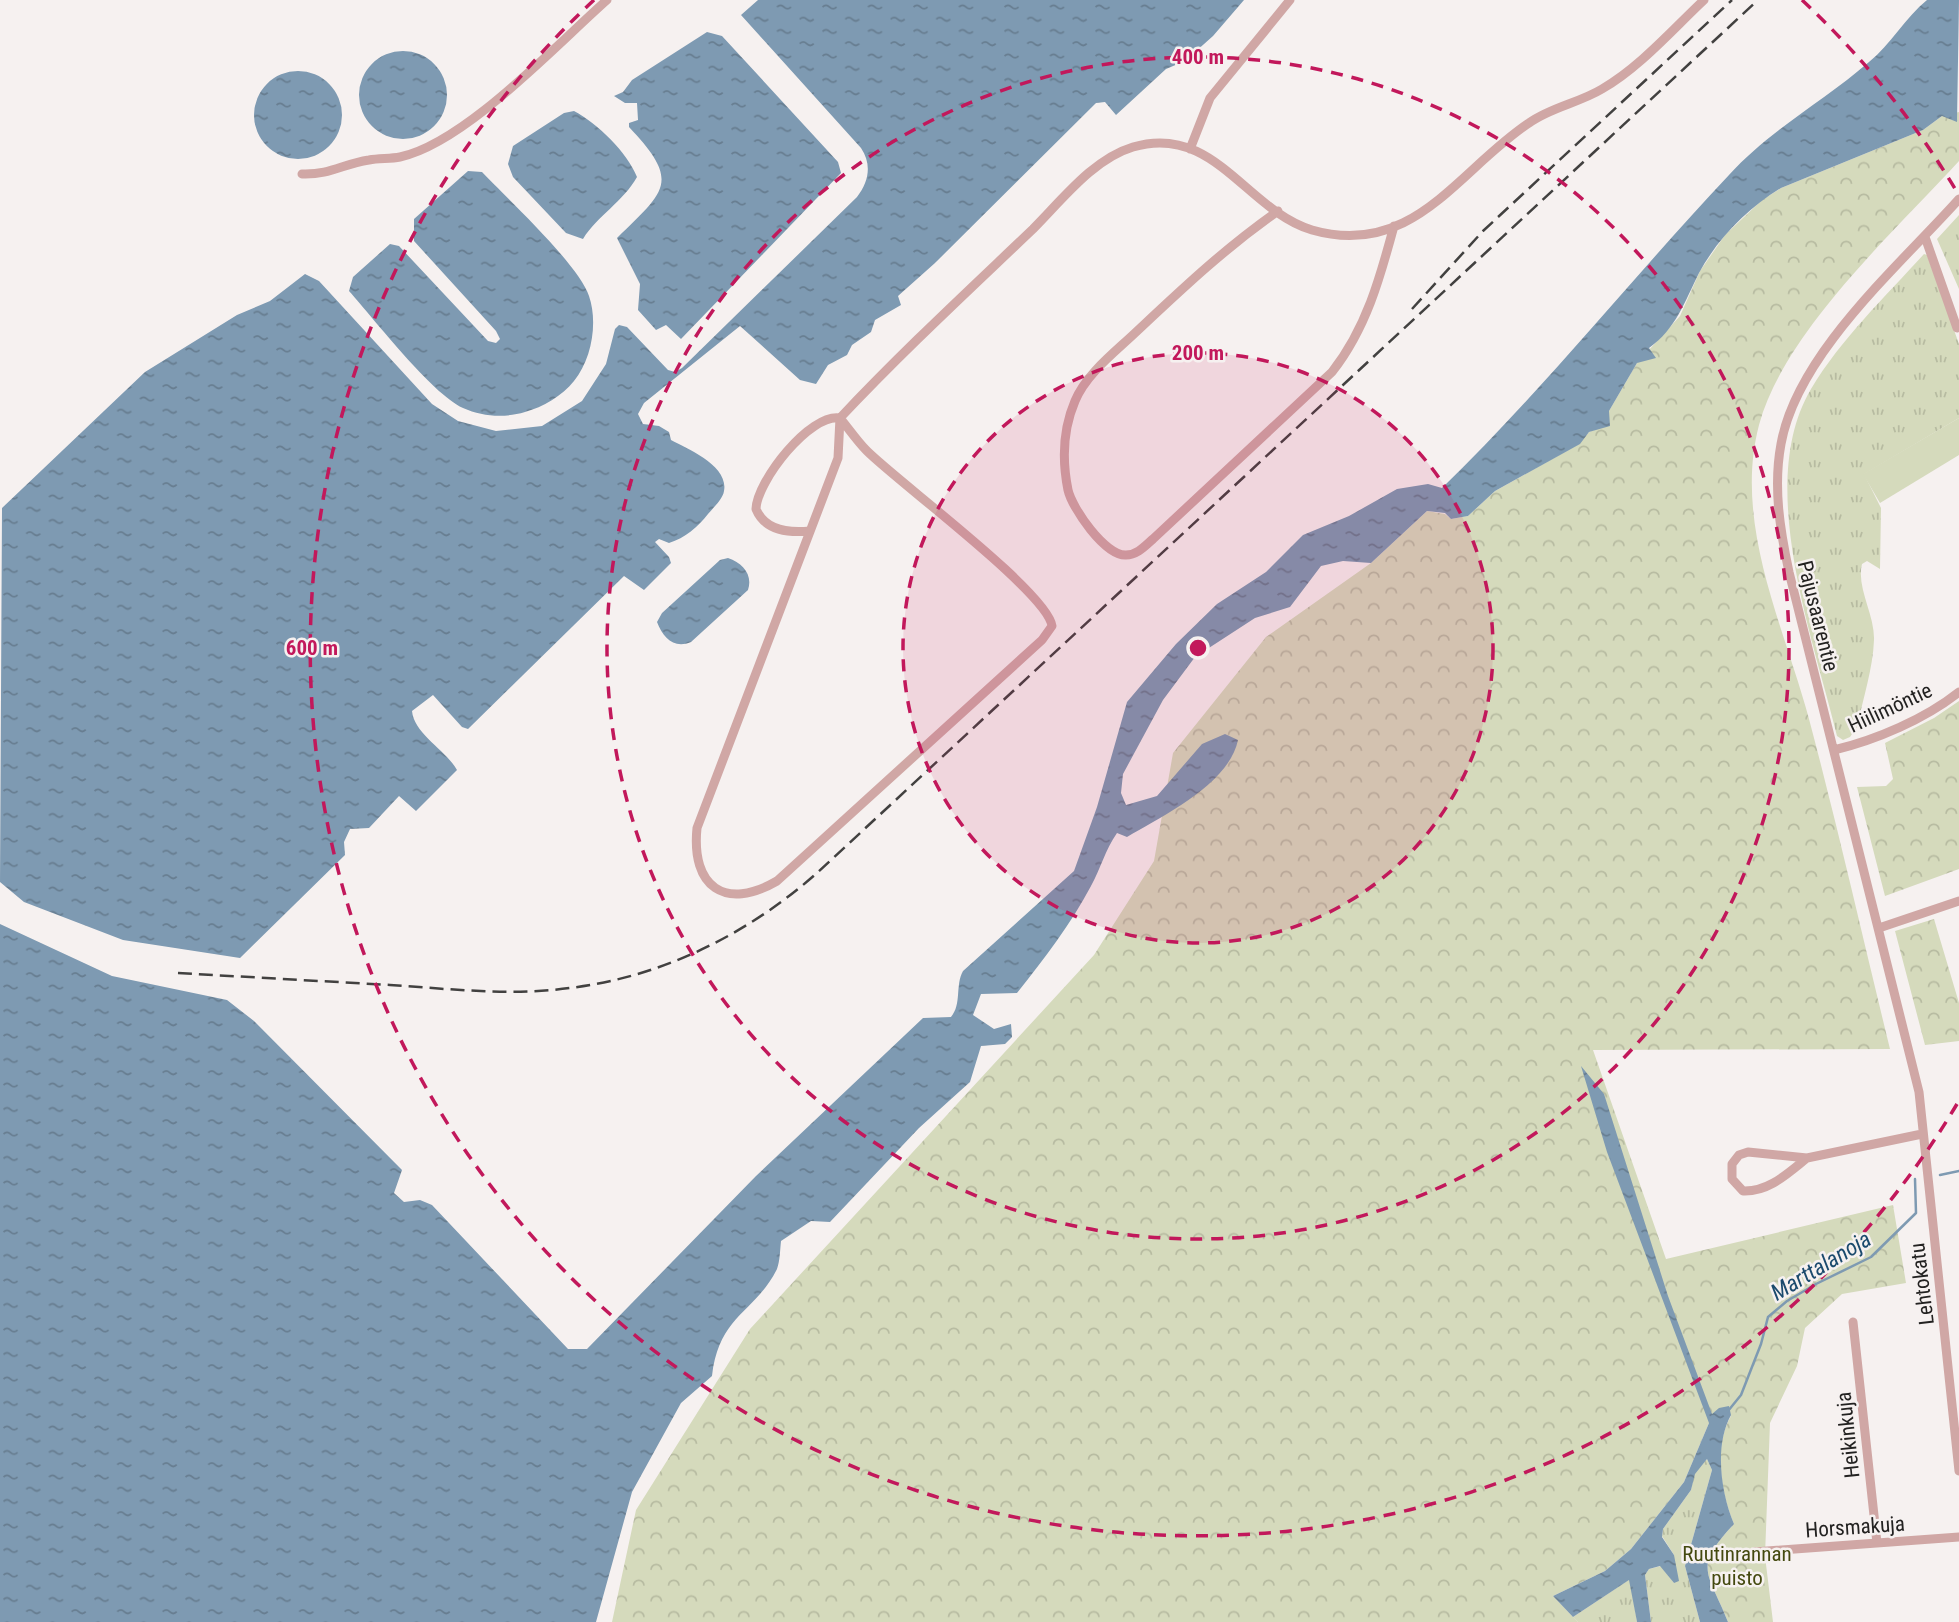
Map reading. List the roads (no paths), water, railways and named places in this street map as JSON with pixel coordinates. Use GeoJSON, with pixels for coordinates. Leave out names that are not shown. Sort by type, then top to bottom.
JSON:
{"type":"FeatureCollection","features":[{"type":"Feature","properties":{"kind":"street"},"geometry":{"type":"LineString","coordinates":[[302,174],[326,174],[367,160],[401,157],[440,142],[491,103],[607,0]]}},
{"type":"Feature","properties":{"kind":"street"},"geometry":{"type":"LineString","coordinates":[[1190,149],[1210,98],[1290,0]]}},
{"type":"Feature","properties":{"kind":"street"},"geometry":{"type":"LineString","coordinates":[[840,418],[868,452],[998,563],[1044,610],[1052,626],[1022,658],[777,881],[758,892],[740,896],[725,893],[699,869],[695,854],[697,828],[838,458],[840,418],[911,342],[1098,167],[1114,156],[1143,145],[1172,145],[1190,149],[1215,159],[1252,194],[1300,225],[1336,234],[1371,233],[1429,210],[1526,124],[1595,93],[1625,73],[1704,0]]}},
{"type":"Feature","properties":{"kind":"street","name":"Pajusaarentie"},"geometry":{"type":"LineString","coordinates":[[1919,1092],[1780,527],[1777,484],[1780,445],[1800,388],[1821,355],[1959,199]]}},
{"type":"Feature","properties":{"kind":"street"},"geometry":{"type":"LineString","coordinates":[[1278,211],[1227,247],[1104,363],[1076,398],[1065,432],[1068,492],[1079,515],[1114,552],[1124,555],[1136,553],[1153,540],[1332,372],[1348,351],[1376,293],[1394,226]]}},
{"type":"Feature","properties":{"kind":"street"},"geometry":{"type":"LineString","coordinates":[[1925,237],[1957,328]]}},
{"type":"Feature","properties":{"kind":"street"},"geometry":{"type":"LineString","coordinates":[[810,531],[789,532],[764,521],[756,509],[758,495],[774,468],[812,427],[825,418],[840,418]]}},
{"type":"Feature","properties":{"kind":"street","name":"Hiilimöntie"},"geometry":{"type":"LineString","coordinates":[[1834,750],[1853,746],[1925,714],[1959,692]]}},
{"type":"Feature","properties":{"kind":"street"},"geometry":{"type":"LineString","coordinates":[[1879,928],[1959,901]]}},
{"type":"Feature","properties":{"kind":"street","name":"Lehtokatu"},"geometry":{"type":"LineString","coordinates":[[1919,1092],[1959,1471]]}},
{"type":"Feature","properties":{"kind":"street"},"geometry":{"type":"LineString","coordinates":[[1807,1158],[1790,1174],[1762,1188],[1743,1191],[1732,1179],[1732,1164],[1739,1155],[1748,1152],[1807,1158],[1922,1134]]}},
{"type":"Feature","properties":{"kind":"street","name":"Heikinkuja"},"geometry":{"type":"LineString","coordinates":[[1853,1322],[1877,1543]]}},
{"type":"Feature","properties":{"kind":"street","name":"Horsmakuja"},"geometry":{"type":"LineString","coordinates":[[1754,1552],[1959,1537]]}},
{"type":"Feature","properties":{"kind":"water"},"geometry":{"type":"Polygon","coordinates":[[[758,0],[1244,0],[1213,36],[1185,61],[1166,69],[1116,115],[1105,102],[1096,103],[935,263],[898,296],[901,305],[875,320],[871,332],[852,345],[847,355],[828,365],[816,384],[800,380],[740,326],[644,403],[638,414],[643,424],[659,426],[669,432],[671,440],[714,466],[724,482],[720,500],[686,535],[669,543],[659,539],[655,542],[671,563],[644,590],[624,576],[468,729],[462,727],[433,695],[412,711],[424,735],[457,770],[416,811],[399,796],[369,828],[350,829],[344,842],[345,855],[240,958],[123,940],[24,902],[0,882],[2,508],[145,372],[237,315],[270,301],[305,274],[319,281],[432,404],[458,421],[496,431],[542,426],[582,401],[606,364],[615,329],[619,325],[627,327],[668,370],[675,372],[682,368],[857,197],[868,173],[867,160],[861,148],[741,15],[758,0]]]}},
{"type":"Feature","properties":{"kind":"water"},"geometry":{"type":"Polygon","coordinates":[[[1927,0],[1959,0],[1957,122],[1942,116],[1923,130],[1781,188],[1746,214],[1715,248],[1673,323],[1649,348],[1656,358],[1637,363],[1609,411],[1610,426],[1589,432],[1580,444],[1495,491],[1468,516],[1451,519],[1445,513],[1427,511],[1371,563],[1343,561],[1321,566],[1290,607],[1255,618],[1195,657],[1163,700],[1123,774],[1121,793],[1126,805],[1157,796],[1202,744],[1225,734],[1238,740],[1232,756],[1222,771],[1193,797],[1127,837],[1117,833],[1075,914],[1017,993],[981,994],[973,1015],[994,1029],[1011,1024],[1012,1037],[1005,1044],[981,1046],[970,1082],[919,1128],[830,1222],[811,1221],[781,1241],[777,1269],[759,1296],[730,1327],[716,1356],[712,1376],[681,1403],[632,1492],[596,1622],[0,1622],[0,924],[112,976],[227,1000],[254,1021],[402,1170],[394,1193],[404,1202],[420,1200],[432,1205],[568,1349],[587,1349],[756,1176],[923,1018],[951,1017],[963,971],[1074,871],[1097,807],[1127,702],[1176,644],[1217,604],[1266,572],[1303,535],[1349,516],[1397,489],[1428,484],[1442,488],[1552,373],[1745,159],[1869,62],[1927,0]]]}},
{"type":"Feature","properties":{"kind":"water"},"geometry":{"type":"Polygon","coordinates":[[[707,32],[722,36],[838,162],[841,173],[681,339],[666,325],[656,330],[638,310],[640,284],[617,238],[656,196],[661,185],[661,174],[656,161],[629,127],[629,123],[638,120],[637,103],[625,103],[614,96],[623,92],[632,80],[707,32]]]}},
{"type":"Feature","properties":{"kind":"water"},"geometry":{"type":"Polygon","coordinates":[[[403,51],[420,55],[434,64],[443,78],[447,95],[443,112],[434,126],[420,135],[403,139],[386,135],[372,126],[363,112],[359,95],[363,78],[372,64],[386,55],[403,51]]]}},
{"type":"Feature","properties":{"kind":"water"},"geometry":{"type":"Polygon","coordinates":[[[298,71],[315,75],[329,84],[338,98],[342,115],[338,132],[329,146],[315,155],[298,159],[281,155],[267,146],[258,132],[254,115],[258,98],[267,84],[281,75],[298,71]]]}},
{"type":"Feature","properties":{"kind":"water"},"geometry":{"type":"Polygon","coordinates":[[[574,111],[593,123],[611,140],[637,177],[625,194],[583,239],[566,233],[513,177],[508,164],[513,146],[564,113],[574,111]]]}},
{"type":"Feature","properties":{"kind":"water"},"geometry":{"type":"Polygon","coordinates":[[[468,171],[482,172],[541,232],[572,267],[583,283],[592,306],[592,340],[580,372],[564,391],[552,400],[517,414],[494,416],[478,413],[450,400],[420,372],[349,291],[353,277],[390,244],[399,246],[488,341],[496,343],[500,339],[496,331],[414,241],[414,219],[468,171]]]}},
{"type":"Feature","properties":{"kind":"water"},"geometry":{"type":"Polygon","coordinates":[[[728,558],[746,570],[748,590],[691,642],[679,644],[670,641],[657,622],[662,613],[720,560],[728,558]]]}},
{"type":"Feature","properties":{"kind":"water"},"geometry":{"type":"Polygon","coordinates":[[[1581,1066],[1604,1094],[1668,1296],[1712,1414],[1719,1408],[1729,1406],[1731,1415],[1722,1441],[1721,1470],[1734,1524],[1708,1561],[1710,1580],[1728,1622],[1700,1622],[1685,1566],[1712,1470],[1707,1459],[1695,1474],[1691,1490],[1663,1529],[1662,1537],[1674,1555],[1679,1581],[1674,1583],[1660,1566],[1649,1569],[1645,1575],[1651,1622],[1637,1622],[1629,1580],[1573,1617],[1553,1596],[1605,1571],[1631,1549],[1684,1482],[1709,1423],[1607,1152],[1581,1066]]]}},
{"type":"Feature","properties":{"kind":"waterway","name":"Marttalanoja"},"geometry":{"type":"LineString","coordinates":[[1940,1175],[1959,1171]]}},
{"type":"Feature","properties":{"kind":"waterway","name":"Marttalanoja"},"geometry":{"type":"LineString","coordinates":[[1728,1411],[1741,1395],[1761,1344],[1768,1317],[1787,1301],[1816,1284],[1871,1257],[1916,1213],[1915,1179]]}},
{"type":"Feature","properties":{"kind":"railway"},"geometry":{"type":"LineString","coordinates":[[1412,309],[1483,231],[1732,0]]}},
{"type":"Feature","properties":{"kind":"railway"},"geometry":{"type":"LineString","coordinates":[[178,973],[480,991],[548,990],[638,974],[670,963],[733,933],[762,915],[817,873],[1758,0]]}},
{"type":"Feature","properties":{"kind":"park label","name":"Ruutinrannan puisto"},"geometry":{"type":"Point","coordinates":[1737,1566]}}]}
